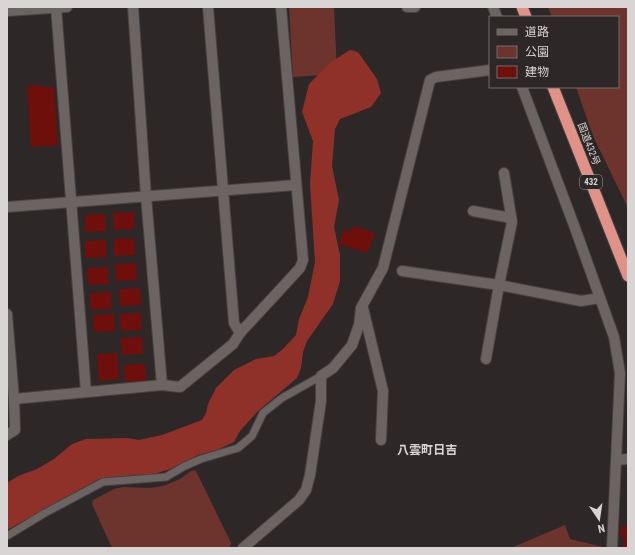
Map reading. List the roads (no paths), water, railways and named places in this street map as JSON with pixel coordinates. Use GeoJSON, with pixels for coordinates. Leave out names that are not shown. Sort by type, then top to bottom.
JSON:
{"type":"FeatureCollection","features":[{"type":"Feature","properties":{"kind":"highway","name":"国道432号"},"geometry":{"type":"LineString","coordinates":[[554,88],[628,276]]}},
{"type":"Feature","properties":{"kind":"street"},"geometry":{"type":"LineString","coordinates":[[56,7],[86,392]]}},
{"type":"Feature","properties":{"kind":"street"},"geometry":{"type":"LineString","coordinates":[[7,11],[67,7]]}},
{"type":"Feature","properties":{"kind":"street"},"geometry":{"type":"LineString","coordinates":[[133,7],[146,196],[162,385]]}},
{"type":"Feature","properties":{"kind":"street"},"geometry":{"type":"LineString","coordinates":[[208,7],[234,323],[240,333]]}},
{"type":"Feature","properties":{"kind":"street"},"geometry":{"type":"LineString","coordinates":[[14,398],[162,385],[180,387],[233,344],[240,333],[300,268],[303,260],[281,7]]}},
{"type":"Feature","properties":{"kind":"street"},"geometry":{"type":"LineString","coordinates":[[407,7],[415,7]]}},
{"type":"Feature","properties":{"kind":"street"},"geometry":{"type":"LineString","coordinates":[[243,548],[299,500],[306,490],[310,475],[320,401],[321,376],[333,368],[352,345],[362,305],[382,268],[430,80],[436,77],[489,70]]}},
{"type":"Feature","properties":{"kind":"street"},"geometry":{"type":"LineString","coordinates":[[522,88],[614,337],[620,374],[612,548]]}},
{"type":"Feature","properties":{"kind":"street"},"geometry":{"type":"LineString","coordinates":[[486,359],[512,222],[504,174]]}},
{"type":"Feature","properties":{"kind":"street"},"geometry":{"type":"LineString","coordinates":[[7,207],[296,185]]}},
{"type":"Feature","properties":{"kind":"street"},"geometry":{"type":"LineString","coordinates":[[473,211],[511,218]]}},
{"type":"Feature","properties":{"kind":"street"},"geometry":{"type":"LineString","coordinates":[[402,271],[499,285],[581,302],[600,298]]}},
{"type":"Feature","properties":{"kind":"street"},"geometry":{"type":"LineString","coordinates":[[362,305],[383,391],[381,440]]}},
{"type":"Feature","properties":{"kind":"street"},"geometry":{"type":"LineString","coordinates":[[7,314],[14,398],[15,430],[7,435]]}},
{"type":"Feature","properties":{"kind":"street"},"geometry":{"type":"LineString","coordinates":[[617,460],[628,459]]}},
{"type":"Feature","properties":{"kind":"lane"},"geometry":{"type":"LineString","coordinates":[[7,536],[45,513],[103,482],[166,477],[201,458],[238,448],[252,436],[263,413],[282,398],[321,376]]}},
{"type":"Feature","properties":{"kind":"district","name":"八雲町日吉"},"geometry":{"type":"Point","coordinates":[427,450]}}]}
